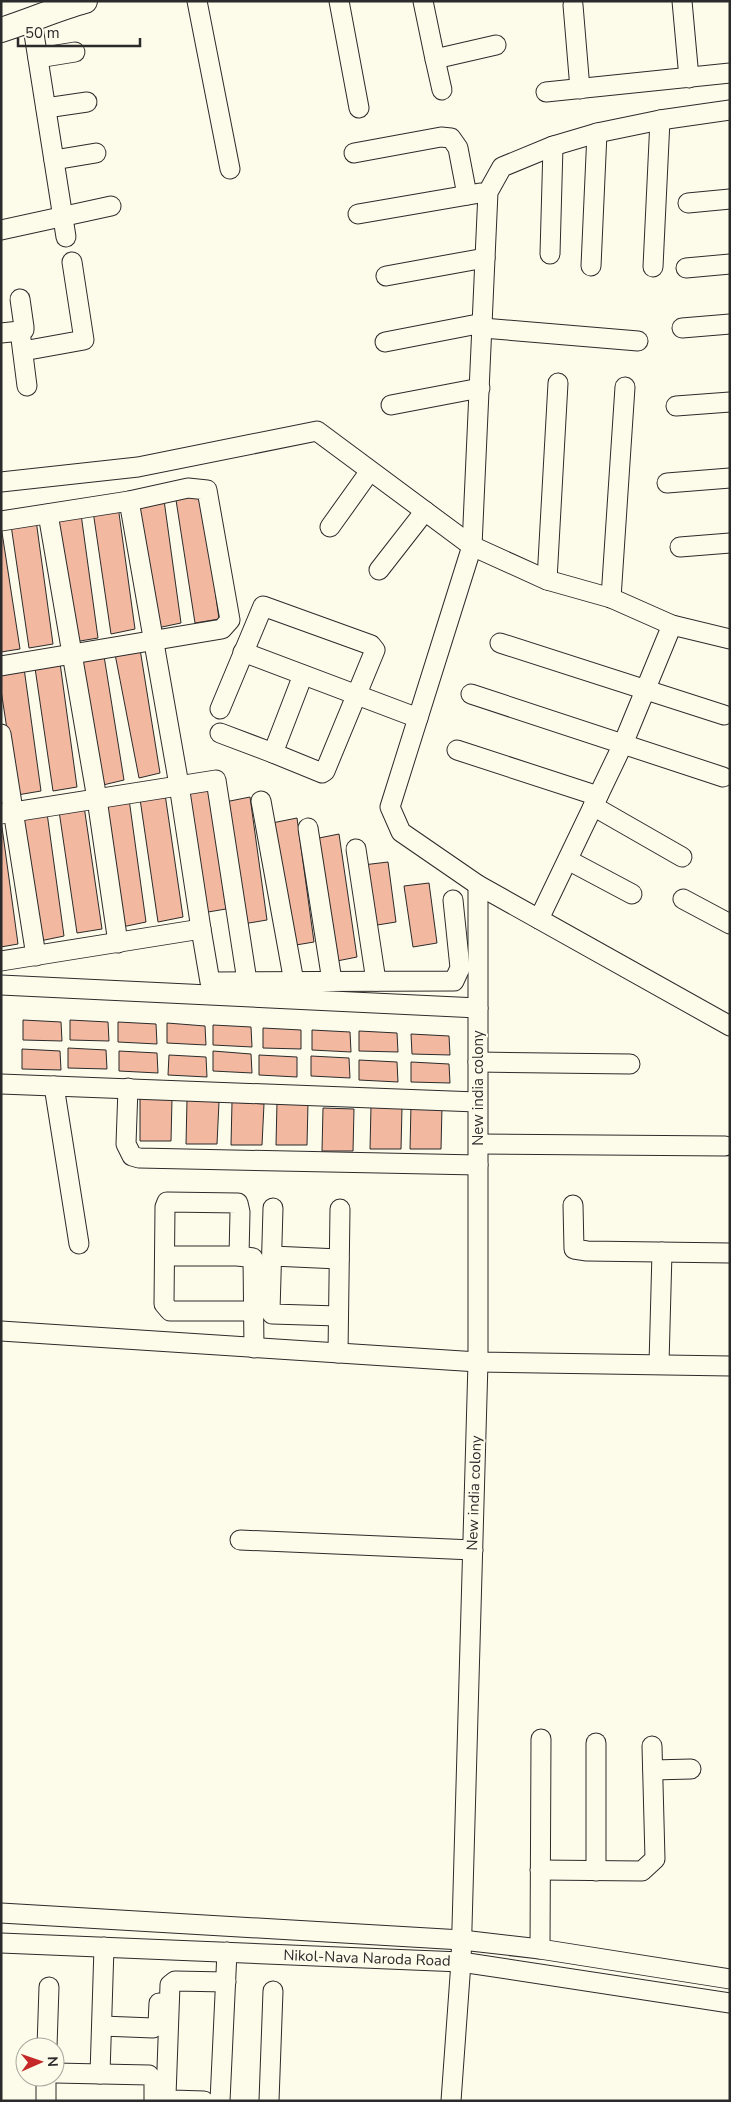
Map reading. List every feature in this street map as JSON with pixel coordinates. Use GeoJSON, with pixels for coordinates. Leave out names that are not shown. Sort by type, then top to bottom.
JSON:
{"type":"FeatureCollection","features":[{"type":"Feature","properties":{"kind":"main road"},"geometry":{"type":"LineString","coordinates":[[1,30],[32,21],[54,10],[85,1]]}},
{"type":"Feature","properties":{"kind":"street"},"geometry":{"type":"LineString","coordinates":[[197,1],[230,169]]}},
{"type":"Feature","properties":{"kind":"street"},"geometry":{"type":"LineString","coordinates":[[339,1],[360,108]]}},
{"type":"Feature","properties":{"kind":"street"},"geometry":{"type":"LineString","coordinates":[[424,1],[442,90]]}},
{"type":"Feature","properties":{"kind":"street"},"geometry":{"type":"LineString","coordinates":[[682,1],[689,78]]}},
{"type":"Feature","properties":{"kind":"street"},"geometry":{"type":"LineString","coordinates":[[573,5],[580,88]]}},
{"type":"Feature","properties":{"kind":"street"},"geometry":{"type":"LineString","coordinates":[[32,21],[66,237]]}},
{"type":"Feature","properties":{"kind":"street"},"geometry":{"type":"LineString","coordinates":[[436,59],[496,46]]}},
{"type":"Feature","properties":{"kind":"street"},"geometry":{"type":"LineString","coordinates":[[38,58],[75,52]]}},
{"type":"Feature","properties":{"kind":"street"},"geometry":{"type":"LineString","coordinates":[[546,92],[730,73]]}},
{"type":"Feature","properties":{"kind":"street"},"geometry":{"type":"LineString","coordinates":[[46,108],[87,102]]}},
{"type":"Feature","properties":{"kind":"street"},"geometry":{"type":"LineString","coordinates":[[730,110],[660,120],[597,133],[553,146],[502,167],[488,192],[472,546],[390,807],[400,832],[478,884],[730,1026]]}},
{"type":"Feature","properties":{"kind":"street"},"geometry":{"type":"LineString","coordinates":[[653,267],[660,120]]}},
{"type":"Feature","properties":{"kind":"street"},"geometry":{"type":"LineString","coordinates":[[591,266],[597,133]]}},
{"type":"Feature","properties":{"kind":"street"},"geometry":{"type":"LineString","coordinates":[[354,153],[441,137],[451,138],[458,148],[467,195]]}},
{"type":"Feature","properties":{"kind":"street"},"geometry":{"type":"LineString","coordinates":[[550,254],[553,146]]}},
{"type":"Feature","properties":{"kind":"street"},"geometry":{"type":"LineString","coordinates":[[54,160],[96,153]]}},
{"type":"Feature","properties":{"kind":"street"},"geometry":{"type":"LineString","coordinates":[[358,214],[488,192]]}},
{"type":"Feature","properties":{"kind":"street"},"geometry":{"type":"LineString","coordinates":[[688,203],[730,199]]}},
{"type":"Feature","properties":{"kind":"street"},"geometry":{"type":"LineString","coordinates":[[1,230],[111,206]]}},
{"type":"Feature","properties":{"kind":"street"},"geometry":{"type":"LineString","coordinates":[[386,276],[485,258]]}},
{"type":"Feature","properties":{"kind":"street"},"geometry":{"type":"LineString","coordinates":[[22,351],[84,340],[72,262]]}},
{"type":"Feature","properties":{"kind":"street"},"geometry":{"type":"LineString","coordinates":[[686,268],[730,264]]}},
{"type":"Feature","properties":{"kind":"street"},"geometry":{"type":"LineString","coordinates":[[1,333],[24,330],[20,299]]}},
{"type":"Feature","properties":{"kind":"street"},"geometry":{"type":"LineString","coordinates":[[682,328],[730,324]]}},
{"type":"Feature","properties":{"kind":"street"},"geometry":{"type":"LineString","coordinates":[[385,342],[483,325],[638,340]]}},
{"type":"Feature","properties":{"kind":"street"},"geometry":{"type":"LineString","coordinates":[[20,331],[27,386]]}},
{"type":"Feature","properties":{"kind":"street"},"geometry":{"type":"LineString","coordinates":[[548,580],[558,383]]}},
{"type":"Feature","properties":{"kind":"street"},"geometry":{"type":"LineString","coordinates":[[611,598],[625,387]]}},
{"type":"Feature","properties":{"kind":"street"},"geometry":{"type":"LineString","coordinates":[[391,406],[480,388]]}},
{"type":"Feature","properties":{"kind":"street"},"geometry":{"type":"LineString","coordinates":[[676,406],[730,402]]}},
{"type":"Feature","properties":{"kind":"street"},"geometry":{"type":"LineString","coordinates":[[1,482],[138,467],[317,432],[472,546],[548,580],[611,598],[672,625],[730,639]]}},
{"type":"Feature","properties":{"kind":"street"},"geometry":{"type":"LineString","coordinates":[[330,527],[370,471]]}},
{"type":"Feature","properties":{"kind":"street"},"geometry":{"type":"LineString","coordinates":[[667,483],[730,478]]}},
{"type":"Feature","properties":{"kind":"street"},"geometry":{"type":"LineString","coordinates":[[1,521],[129,501],[188,488],[207,490],[230,611],[230,620],[222,629],[1,666]]}},
{"type":"Feature","properties":{"kind":"street"},"geometry":{"type":"LineString","coordinates":[[129,501],[179,785],[210,982],[454,981],[460,968],[454,900]]}},
{"type":"Feature","properties":{"kind":"street"},"geometry":{"type":"LineString","coordinates":[[379,570],[425,511]]}},
{"type":"Feature","properties":{"kind":"street"},"geometry":{"type":"LineString","coordinates":[[48,514],[97,798],[118,943]]}},
{"type":"Feature","properties":{"kind":"street"},"geometry":{"type":"LineString","coordinates":[[680,547],[730,543]]}},
{"type":"Feature","properties":{"kind":"street"},"geometry":{"type":"LineString","coordinates":[[220,709],[261,608],[266,605],[374,647],[375,650],[358,695],[325,771],[319,772],[220,733]]}},
{"type":"Feature","properties":{"kind":"street"},"geometry":{"type":"LineString","coordinates":[[539,919],[623,744],[672,625]]}},
{"type":"Feature","properties":{"kind":"street"},"geometry":{"type":"LineString","coordinates":[[500,643],[724,715]]}},
{"type":"Feature","properties":{"kind":"street"},"geometry":{"type":"LineString","coordinates":[[243,652],[418,718]]}},
{"type":"Feature","properties":{"kind":"street"},"geometry":{"type":"LineString","coordinates":[[273,753],[304,675]]}},
{"type":"Feature","properties":{"kind":"street"},"geometry":{"type":"LineString","coordinates":[[471,694],[723,777]]}},
{"type":"Feature","properties":{"kind":"street"},"geometry":{"type":"LineString","coordinates":[[1,734],[7,813],[36,956]]}},
{"type":"Feature","properties":{"kind":"street"},"geometry":{"type":"LineString","coordinates":[[457,750],[596,801],[682,857]]}},
{"type":"Feature","properties":{"kind":"street"},"geometry":{"type":"LineString","coordinates":[[7,813],[216,780],[247,981]]}},
{"type":"Feature","properties":{"kind":"street"},"geometry":{"type":"LineString","coordinates":[[261,801],[294,982]]}},
{"type":"Feature","properties":{"kind":"street"},"geometry":{"type":"LineString","coordinates":[[308,828],[332,981]]}},
{"type":"Feature","properties":{"kind":"street"},"geometry":{"type":"LineString","coordinates":[[356,849],[376,981]]}},
{"type":"Feature","properties":{"kind":"street"},"geometry":{"type":"LineString","coordinates":[[568,860],[632,894]]}},
{"type":"Feature","properties":{"kind":"street","name":"New india colony"},"geometry":{"type":"LineString","coordinates":[[451,2101],[462,1962],[478,1362],[478,1144],[476,1102],[478,1062],[478,884]]}},
{"type":"Feature","properties":{"kind":"street"},"geometry":{"type":"LineString","coordinates":[[683,899],[730,924]]}},
{"type":"Feature","properties":{"kind":"street"},"geometry":{"type":"LineString","coordinates":[[1,961],[201,930]]}},
{"type":"Feature","properties":{"kind":"street"},"geometry":{"type":"LineString","coordinates":[[1,985],[478,1008]]}},
{"type":"Feature","properties":{"kind":"street"},"geometry":{"type":"LineString","coordinates":[[478,1062],[630,1064]]}},
{"type":"Feature","properties":{"kind":"street"},"geometry":{"type":"LineString","coordinates":[[1,1084],[476,1102]]}},
{"type":"Feature","properties":{"kind":"street"},"geometry":{"type":"LineString","coordinates":[[54,1086],[79,1244]]}},
{"type":"Feature","properties":{"kind":"street"},"geometry":{"type":"LineString","coordinates":[[128,1088],[126,1144],[132,1156],[139,1158],[478,1166]]}},
{"type":"Feature","properties":{"kind":"street"},"geometry":{"type":"LineString","coordinates":[[478,1144],[725,1146]]}},
{"type":"Feature","properties":{"kind":"street"},"geometry":{"type":"LineString","coordinates":[[239,1256],[240,1212],[238,1203],[167,1202],[165,1207],[164,1304],[167,1309],[170,1311],[254,1311]]}},
{"type":"Feature","properties":{"kind":"street"},"geometry":{"type":"LineString","coordinates":[[573,1205],[574,1249],[587,1251],[730,1252]]}},
{"type":"Feature","properties":{"kind":"street"},"geometry":{"type":"LineString","coordinates":[[273,1208],[270,1310],[272,1314],[338,1316]]}},
{"type":"Feature","properties":{"kind":"street"},"geometry":{"type":"LineString","coordinates":[[338,1353],[340,1208]]}},
{"type":"Feature","properties":{"kind":"street"},"geometry":{"type":"LineString","coordinates":[[659,1364],[662,1252]]}},
{"type":"Feature","properties":{"kind":"street"},"geometry":{"type":"LineString","coordinates":[[165,1256],[250,1256],[254,1260],[254,1348]]}},
{"type":"Feature","properties":{"kind":"street"},"geometry":{"type":"LineString","coordinates":[[272,1256],[339,1259]]}},
{"type":"Feature","properties":{"kind":"street"},"geometry":{"type":"LineString","coordinates":[[1,1331],[478,1362],[730,1366]]}},
{"type":"Feature","properties":{"kind":"street"},"geometry":{"type":"LineString","coordinates":[[240,1540],[473,1550]]}},
{"type":"Feature","properties":{"kind":"street"},"geometry":{"type":"LineString","coordinates":[[540,1950],[541,1739]]}},
{"type":"Feature","properties":{"kind":"street"},"geometry":{"type":"LineString","coordinates":[[596,1743],[596,1871]]}},
{"type":"Feature","properties":{"kind":"street"},"geometry":{"type":"LineString","coordinates":[[540,1870],[642,1871],[655,1859],[652,1746]]}},
{"type":"Feature","properties":{"kind":"street"},"geometry":{"type":"LineString","coordinates":[[653,1770],[691,1769]]}},
{"type":"Feature","properties":{"kind":"street"},"geometry":{"type":"LineString","coordinates":[[1,1913],[462,1940],[540,1950],[730,1980]]}},
{"type":"Feature","properties":{"kind":"street","name":"Nikol-Nava Naroda Road"},"geometry":{"type":"LineString","coordinates":[[1,1943],[462,1962],[730,2003]]}},
{"type":"Feature","properties":{"kind":"street"},"geometry":{"type":"LineString","coordinates":[[100,2074],[104,1947]]}},
{"type":"Feature","properties":{"kind":"street"},"geometry":{"type":"LineString","coordinates":[[220,2101],[227,1952]]}},
{"type":"Feature","properties":{"kind":"street"},"geometry":{"type":"LineString","coordinates":[[204,2101],[172,2100],[166,2096],[170,1985],[175,1981],[226,1982]]}},
{"type":"Feature","properties":{"kind":"street"},"geometry":{"type":"LineString","coordinates":[[102,2026],[156,2027],[158,2024],[160,1982]]}},
{"type":"Feature","properties":{"kind":"street"},"geometry":{"type":"LineString","coordinates":[[47,2037],[49,1987]]}},
{"type":"Feature","properties":{"kind":"street"},"geometry":{"type":"LineString","coordinates":[[268,2101],[273,1991]]}},
{"type":"Feature","properties":{"kind":"street"},"geometry":{"type":"LineString","coordinates":[[65,2072],[149,2075],[154,2081],[154,2101]]}},
{"type":"Feature","properties":{"kind":"street"},"geometry":{"type":"LineString","coordinates":[[46,2087],[46,2101]]}},
{"type":"Feature","properties":{"kind":"building"},"geometry":{"type":"Polygon","coordinates":[[[202,495],[219,619],[195,623],[176,500],[202,495]]]}},
{"type":"Feature","properties":{"kind":"building"},"geometry":{"type":"Polygon","coordinates":[[[164,500],[181,623],[157,628],[139,505],[164,500]]]}},
{"type":"Feature","properties":{"kind":"building"},"geometry":{"type":"Polygon","coordinates":[[[118,506],[135,629],[111,634],[93,511],[118,506]]]}},
{"type":"Feature","properties":{"kind":"building"},"geometry":{"type":"Polygon","coordinates":[[[81,514],[98,638],[74,642],[56,519],[81,514]]]}},
{"type":"Feature","properties":{"kind":"building"},"geometry":{"type":"Polygon","coordinates":[[[36,520],[53,644],[29,648],[11,525],[36,520]]]}},
{"type":"Feature","properties":{"kind":"building"},"geometry":{"type":"Polygon","coordinates":[[[1,526],[20,649],[1,652],[1,526]]]}},
{"type":"Feature","properties":{"kind":"building"},"geometry":{"type":"Polygon","coordinates":[[[140,649],[160,773],[139,778],[115,654],[140,649]]]}},
{"type":"Feature","properties":{"kind":"building"},"geometry":{"type":"Polygon","coordinates":[[[104,656],[124,780],[103,785],[79,661],[104,656]]]}},
{"type":"Feature","properties":{"kind":"building"},"geometry":{"type":"Polygon","coordinates":[[[60,663],[77,787],[53,791],[35,668],[60,663]]]}},
{"type":"Feature","properties":{"kind":"building"},"geometry":{"type":"Polygon","coordinates":[[[24,668],[41,791],[17,795],[1,690],[1,672],[24,668]]]}},
{"type":"Feature","properties":{"kind":"building"},"geometry":{"type":"Polygon","coordinates":[[[209,786],[226,909],[202,913],[184,790],[209,786]]]}},
{"type":"Feature","properties":{"kind":"building"},"geometry":{"type":"Polygon","coordinates":[[[165,794],[183,917],[158,922],[140,799],[165,794]]]}},
{"type":"Feature","properties":{"kind":"building"},"geometry":{"type":"Polygon","coordinates":[[[250,797],[267,920],[243,924],[225,802],[250,797]]]}},
{"type":"Feature","properties":{"kind":"building"},"geometry":{"type":"Polygon","coordinates":[[[129,799],[146,922],[122,927],[104,804],[129,799]]]}},
{"type":"Feature","properties":{"kind":"building"},"geometry":{"type":"Polygon","coordinates":[[[84,806],[102,929],[77,933],[59,811],[84,806]]]}},
{"type":"Feature","properties":{"kind":"building"},"geometry":{"type":"Polygon","coordinates":[[[47,813],[64,936],[40,941],[22,818],[47,813]]]}},
{"type":"Feature","properties":{"kind":"building"},"geometry":{"type":"Polygon","coordinates":[[[297,818],[314,942],[290,946],[272,823],[297,818]]]}},
{"type":"Feature","properties":{"kind":"building"},"geometry":{"type":"Polygon","coordinates":[[[1,820],[18,944],[1,947],[1,820]]]}},
{"type":"Feature","properties":{"kind":"building"},"geometry":{"type":"Polygon","coordinates":[[[339,834],[357,957],[332,962],[314,839],[339,834]]]}},
{"type":"Feature","properties":{"kind":"building"},"geometry":{"type":"Polygon","coordinates":[[[388,862],[396,922],[371,926],[363,865],[388,862]]]}},
{"type":"Feature","properties":{"kind":"building"},"geometry":{"type":"Polygon","coordinates":[[[429,883],[437,943],[413,947],[404,886],[429,883]]]}},
{"type":"Feature","properties":{"kind":"building"},"geometry":{"type":"Polygon","coordinates":[[[23,1020],[61,1022],[62,1041],[23,1040],[23,1020]]]}},
{"type":"Feature","properties":{"kind":"building"},"geometry":{"type":"Polygon","coordinates":[[[70,1020],[108,1022],[109,1041],[70,1040],[70,1020]]]}},
{"type":"Feature","properties":{"kind":"building"},"geometry":{"type":"Polygon","coordinates":[[[118,1022],[156,1024],[157,1044],[118,1042],[118,1022]]]}},
{"type":"Feature","properties":{"kind":"building"},"geometry":{"type":"Polygon","coordinates":[[[167,1023],[205,1026],[206,1045],[167,1043],[167,1023]]]}},
{"type":"Feature","properties":{"kind":"building"},"geometry":{"type":"Polygon","coordinates":[[[213,1025],[251,1027],[252,1047],[213,1045],[213,1025]]]}},
{"type":"Feature","properties":{"kind":"building"},"geometry":{"type":"Polygon","coordinates":[[[263,1028],[301,1030],[301,1049],[263,1048],[263,1028]]]}},
{"type":"Feature","properties":{"kind":"building"},"geometry":{"type":"Polygon","coordinates":[[[312,1030],[350,1032],[351,1052],[312,1050],[312,1030]]]}},
{"type":"Feature","properties":{"kind":"building"},"geometry":{"type":"Polygon","coordinates":[[[359,1031],[397,1033],[398,1052],[359,1051],[359,1031]]]}},
{"type":"Feature","properties":{"kind":"building"},"geometry":{"type":"Polygon","coordinates":[[[411,1034],[449,1036],[450,1055],[412,1054],[411,1034]]]}},
{"type":"Feature","properties":{"kind":"building"},"geometry":{"type":"Polygon","coordinates":[[[68,1048],[106,1050],[107,1069],[68,1068],[68,1048]]]}},
{"type":"Feature","properties":{"kind":"building"},"geometry":{"type":"Polygon","coordinates":[[[22,1049],[60,1051],[61,1070],[22,1069],[22,1049]]]}},
{"type":"Feature","properties":{"kind":"building"},"geometry":{"type":"Polygon","coordinates":[[[119,1051],[157,1053],[158,1073],[119,1071],[119,1051]]]}},
{"type":"Feature","properties":{"kind":"building"},"geometry":{"type":"Polygon","coordinates":[[[213,1051],[251,1054],[252,1073],[213,1071],[213,1051]]]}},
{"type":"Feature","properties":{"kind":"building"},"geometry":{"type":"Polygon","coordinates":[[[169,1055],[206,1057],[207,1077],[168,1075],[169,1055]]]}},
{"type":"Feature","properties":{"kind":"building"},"geometry":{"type":"Polygon","coordinates":[[[259,1055],[297,1057],[297,1077],[259,1075],[259,1055]]]}},
{"type":"Feature","properties":{"kind":"building"},"geometry":{"type":"Polygon","coordinates":[[[311,1056],[349,1058],[350,1078],[311,1076],[311,1056]]]}},
{"type":"Feature","properties":{"kind":"building"},"geometry":{"type":"Polygon","coordinates":[[[359,1060],[397,1062],[398,1082],[359,1080],[359,1060]]]}},
{"type":"Feature","properties":{"kind":"building"},"geometry":{"type":"Polygon","coordinates":[[[411,1062],[449,1064],[450,1083],[411,1082],[411,1062]]]}},
{"type":"Feature","properties":{"kind":"building"},"geometry":{"type":"Polygon","coordinates":[[[140,1098],[172,1099],[171,1141],[140,1141],[140,1098]]]}},
{"type":"Feature","properties":{"kind":"building"},"geometry":{"type":"Polygon","coordinates":[[[187,1100],[219,1102],[217,1144],[186,1144],[187,1100]]]}},
{"type":"Feature","properties":{"kind":"building"},"geometry":{"type":"Polygon","coordinates":[[[232,1102],[264,1104],[262,1145],[231,1145],[232,1102]]]}},
{"type":"Feature","properties":{"kind":"building"},"geometry":{"type":"Polygon","coordinates":[[[277,1102],[308,1103],[307,1145],[276,1145],[277,1102]]]}},
{"type":"Feature","properties":{"kind":"building"},"geometry":{"type":"Polygon","coordinates":[[[411,1105],[442,1107],[441,1149],[410,1149],[411,1105]]]}},
{"type":"Feature","properties":{"kind":"building"},"geometry":{"type":"Polygon","coordinates":[[[371,1106],[402,1108],[401,1149],[370,1149],[371,1106]]]}},
{"type":"Feature","properties":{"kind":"building"},"geometry":{"type":"Polygon","coordinates":[[[323,1108],[354,1109],[353,1151],[322,1151],[323,1108]]]}}]}
